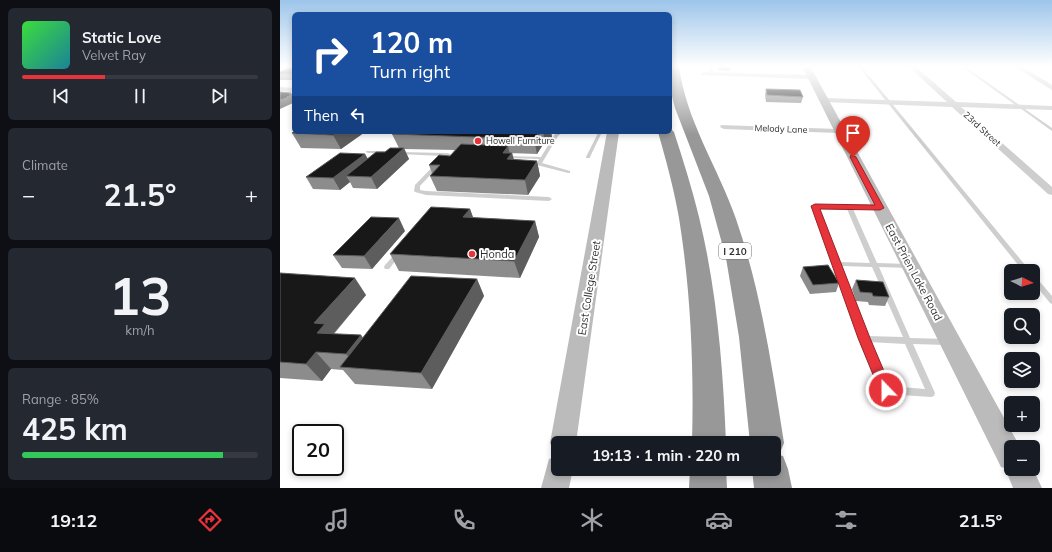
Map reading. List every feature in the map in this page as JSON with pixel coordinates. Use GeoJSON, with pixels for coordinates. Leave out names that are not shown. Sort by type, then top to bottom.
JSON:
{"type":"FeatureCollection","features":[{"type":"Feature","properties":{"kind":"highway","name":"I 210"},"geometry":{"type":"LineString","coordinates":[[676,89],[683,111],[722,206],[740,271],[754,338],[766,436]]}},
{"type":"Feature","properties":{"kind":"highway"},"geometry":{"type":"LineString","coordinates":[[667,134],[689,216],[699,275],[709,386],[709,436]]}},
{"type":"Feature","properties":{"kind":"highway"},"geometry":{"type":"LineString","coordinates":[[708,476],[708,488]]}},
{"type":"Feature","properties":{"kind":"highway"},"geometry":{"type":"LineString","coordinates":[[771,476],[773,488]]}},
{"type":"Feature","properties":{"kind":"street","name":"East Prien Lake Road"},"geometry":{"type":"LineString","coordinates":[[818,89],[1004,444]]}},
{"type":"Feature","properties":{"kind":"street","name":"23rd Street"},"geometry":{"type":"LineString","coordinates":[[936,89],[1052,192]]}},
{"type":"Feature","properties":{"kind":"street"},"geometry":{"type":"LineString","coordinates":[[280,90],[292,90]]}},
{"type":"Feature","properties":{"kind":"street"},"geometry":{"type":"LineString","coordinates":[[824,100],[1052,108]]}},
{"type":"Feature","properties":{"kind":"street","name":"Melody Lane"},"geometry":{"type":"LineString","coordinates":[[724,127],[840,131]]}},
{"type":"Feature","properties":{"kind":"street","name":"East College Street"},"geometry":{"type":"LineString","coordinates":[[564,436],[587,301],[606,134]]}},
{"type":"Feature","properties":{"kind":"street"},"geometry":{"type":"LineString","coordinates":[[556,488],[558,476]]}},
{"type":"Feature","properties":{"kind":"street"},"geometry":{"type":"LineString","coordinates":[[1022,476],[1028,488]]}},
{"type":"Feature","properties":{"kind":"lane"},"geometry":{"type":"LineString","coordinates":[[877,89],[1021,264]]}},
{"type":"Feature","properties":{"kind":"lane"},"geometry":{"type":"LineString","coordinates":[[994,89],[1052,130]]}},
{"type":"Feature","properties":{"kind":"lane"},"geometry":{"type":"LineString","coordinates":[[558,134],[539,164],[568,172]]}},
{"type":"Feature","properties":{"kind":"lane"},"geometry":{"type":"LineString","coordinates":[[588,157],[605,134]]}},
{"type":"Feature","properties":{"kind":"lane"},"geometry":{"type":"LineString","coordinates":[[368,152],[456,155]]}},
{"type":"Feature","properties":{"kind":"lane"},"geometry":{"type":"LineString","coordinates":[[448,154],[417,186],[417,191],[426,193],[549,199]]}},
{"type":"Feature","properties":{"kind":"lane"},"geometry":{"type":"LineString","coordinates":[[503,156],[542,158]]}},
{"type":"Feature","properties":{"kind":"lane"},"geometry":{"type":"LineString","coordinates":[[849,207],[932,393],[886,390],[864,338],[838,264],[815,206],[849,207],[880,208]]}},
{"type":"Feature","properties":{"kind":"lane"},"geometry":{"type":"LineString","coordinates":[[387,267],[402,250]]}},
{"type":"Feature","properties":{"kind":"lane"},"geometry":{"type":"LineString","coordinates":[[838,264],[911,266]]}},
{"type":"Feature","properties":{"kind":"lane"},"geometry":{"type":"LineString","coordinates":[[1040,286],[1052,301]]}},
{"type":"Feature","properties":{"kind":"lane"},"geometry":{"type":"LineString","coordinates":[[864,338],[950,342]]}},
{"type":"Feature","properties":{"kind":"building"},"geometry":{"type":"Polygon","coordinates":[[[766,89],[800,90],[803,97],[767,95],[766,89]]]}},
{"type":"Feature","properties":{"kind":"building"},"geometry":{"type":"Polygon","coordinates":[[[280,92],[292,94],[287,97],[289,97],[280,100],[280,92]]]}},
{"type":"Feature","properties":{"kind":"building"},"geometry":{"type":"Polygon","coordinates":[[[312,134],[335,134],[333,135],[312,134]]]}},
{"type":"Feature","properties":{"kind":"building"},"geometry":{"type":"Polygon","coordinates":[[[392,134],[538,134],[534,139],[392,134]]]}},
{"type":"Feature","properties":{"kind":"building"},"geometry":{"type":"Polygon","coordinates":[[[461,144],[508,146],[503,153],[512,153],[507,159],[537,161],[525,180],[430,176],[440,165],[429,165],[439,155],[450,156],[461,144]]]}},
{"type":"Feature","properties":{"kind":"building"},"geometry":{"type":"Polygon","coordinates":[[[390,148],[404,148],[371,177],[346,176],[376,152],[385,152],[390,148]]]}},
{"type":"Feature","properties":{"kind":"building"},"geometry":{"type":"Polygon","coordinates":[[[340,153],[365,154],[333,178],[306,177],[340,153]]]}},
{"type":"Feature","properties":{"kind":"building"},"geometry":{"type":"Polygon","coordinates":[[[431,207],[470,209],[463,217],[535,221],[514,261],[390,254],[431,207]]]}},
{"type":"Feature","properties":{"kind":"building"},"geometry":{"type":"Polygon","coordinates":[[[371,217],[399,218],[364,256],[333,255],[371,217]]]}},
{"type":"Feature","properties":{"kind":"building"},"geometry":{"type":"Polygon","coordinates":[[[828,265],[839,283],[813,285],[803,267],[828,265]]]}},
{"type":"Feature","properties":{"kind":"building"},"geometry":{"type":"Polygon","coordinates":[[[280,273],[355,278],[314,323],[325,324],[317,333],[361,335],[346,354],[316,352],[306,364],[280,362],[280,273]]]}},
{"type":"Feature","properties":{"kind":"building"},"geometry":{"type":"Polygon","coordinates":[[[411,276],[477,279],[421,373],[340,367],[411,276]]]}},
{"type":"Feature","properties":{"kind":"building"},"geometry":{"type":"Polygon","coordinates":[[[856,280],[883,282],[889,297],[873,296],[872,293],[860,292],[856,280]]]}},
{"type":"Feature","properties":{"kind":"place","name":"Howell Furniture"},"geometry":{"type":"Point","coordinates":[478,141]}},
{"type":"Feature","properties":{"kind":"place","name":"Honda"},"geometry":{"type":"Point","coordinates":[472,254]}},
{"type":"Feature","properties":{"kind":"route"},"geometry":{"type":"LineString","coordinates":[[853,157],[880,208],[815,206],[838,264],[864,338],[886,390]]}}]}
